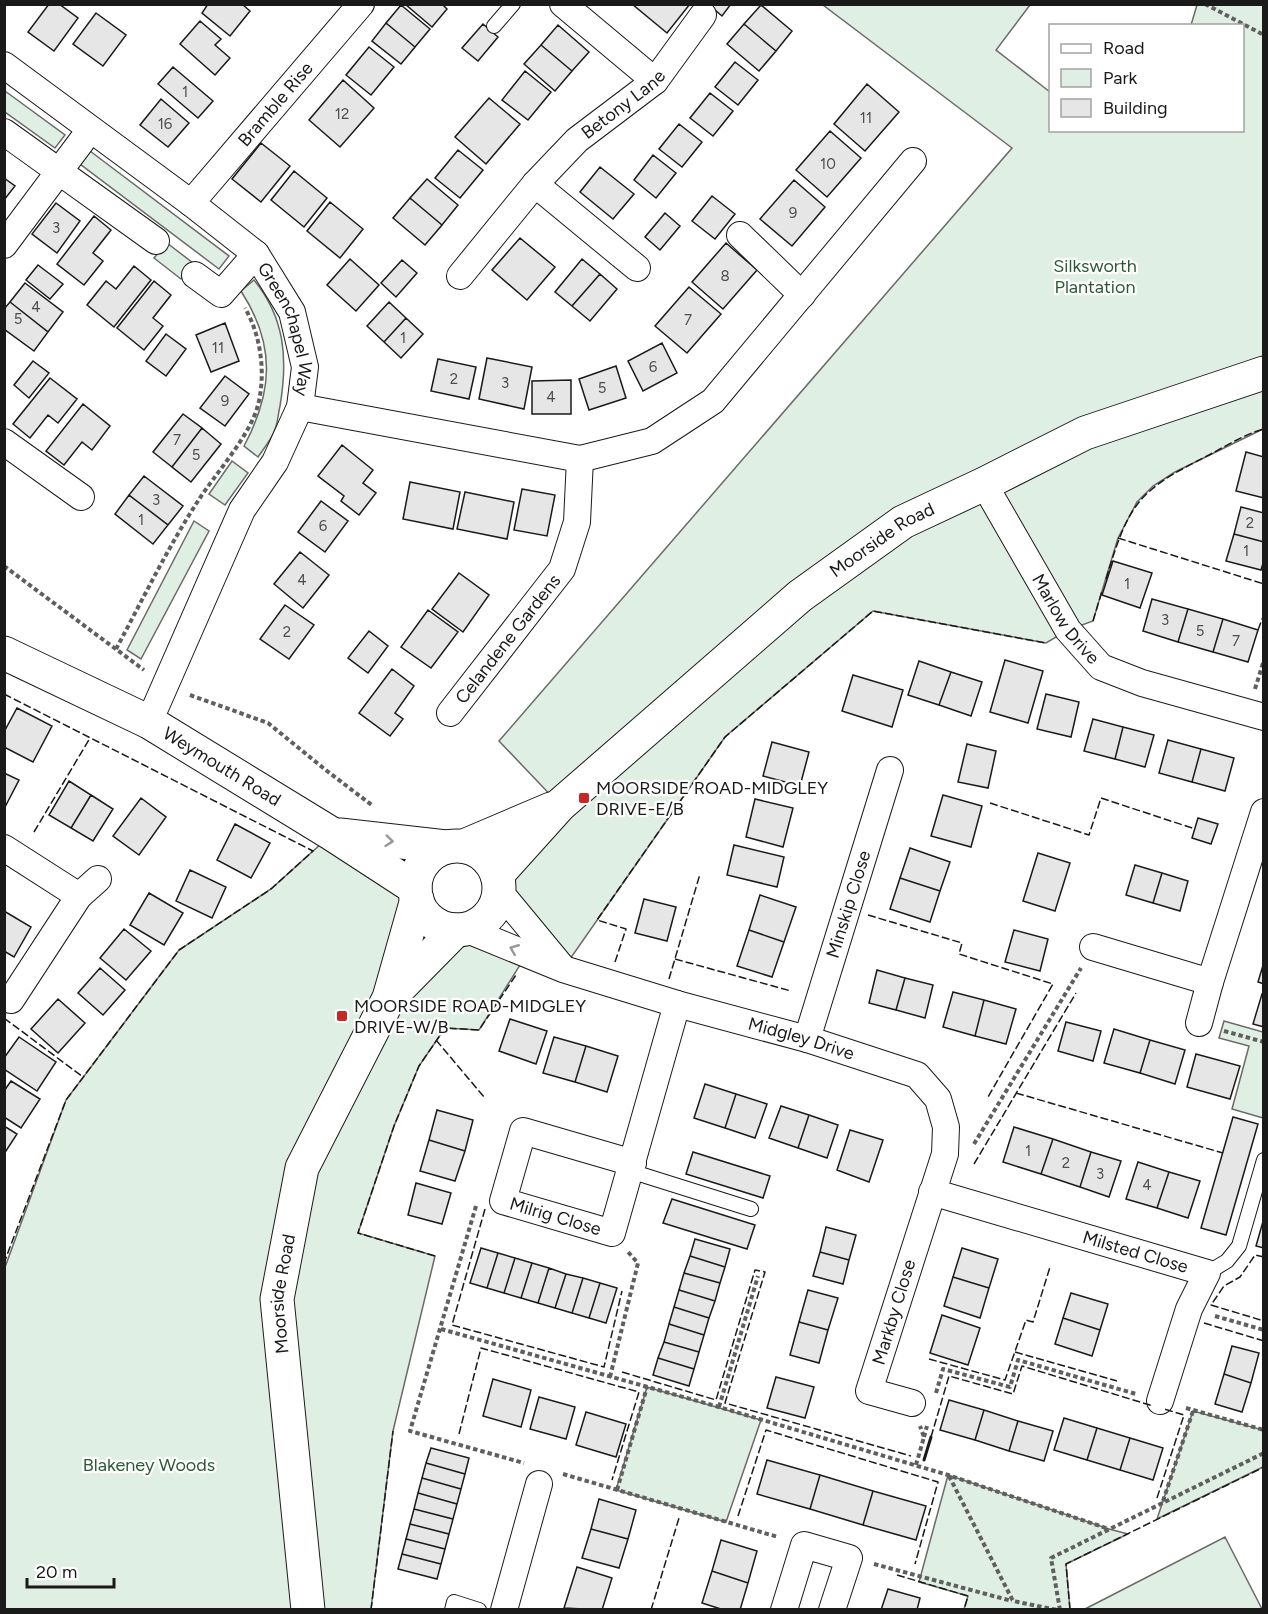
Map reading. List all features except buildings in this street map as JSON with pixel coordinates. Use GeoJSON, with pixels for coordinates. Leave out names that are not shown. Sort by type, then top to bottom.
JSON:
{"type":"FeatureCollection","features":[{"type":"Feature","properties":{"kind":"street","name":"Bramble Rise"},"geometry":{"type":"LineString","coordinates":[[191,203],[360,4]]}},
{"type":"Feature","properties":{"kind":"street"},"geometry":{"type":"LineString","coordinates":[[563,4],[656,81]]}},
{"type":"Feature","properties":{"kind":"street","name":"Betony Lane"},"geometry":{"type":"LineString","coordinates":[[460,276],[536,184],[577,140],[656,81],[703,15]]}},
{"type":"Feature","properties":{"kind":"street","name":"Greenchapel Way"},"geometry":{"type":"LineString","coordinates":[[4,65],[191,203],[256,254],[292,312],[304,367],[300,407],[275,462],[242,510],[149,722]]}},
{"type":"Feature","properties":{"kind":"street"},"geometry":{"type":"LineString","coordinates":[[4,245],[90,130]]}},
{"type":"Feature","properties":{"kind":"street"},"geometry":{"type":"LineString","coordinates":[[4,132],[156,241]]}},
{"type":"Feature","properties":{"kind":"street"},"geometry":{"type":"LineString","coordinates":[[300,407],[580,459],[652,441],[713,401],[913,161]]}},
{"type":"Feature","properties":{"kind":"street"},"geometry":{"type":"LineString","coordinates":[[536,184],[637,268]]}},
{"type":"Feature","properties":{"kind":"street"},"geometry":{"type":"LineString","coordinates":[[740,235],[801,295]]}},
{"type":"Feature","properties":{"kind":"street"},"geometry":{"type":"LineString","coordinates":[[195,274],[221,294],[256,254]]}},
{"type":"Feature","properties":{"kind":"street","name":"Moorside Road"},"geometry":{"type":"LineString","coordinates":[[389,998],[460,929],[478,924],[488,917],[496,905],[498,883],[560,805],[800,596],[903,522],[1085,433],[1263,373]]}},
{"type":"Feature","properties":{"kind":"street"},"geometry":{"type":"LineString","coordinates":[[4,442],[81,497]]}},
{"type":"Feature","properties":{"kind":"street","name":"Celandene Gardens"},"geometry":{"type":"LineString","coordinates":[[450,713],[562,569],[577,522],[580,459]]}},
{"type":"Feature","properties":{"kind":"street","name":"Marlow Drive"},"geometry":{"type":"LineString","coordinates":[[984,484],[1068,630],[1101,667],[1142,683],[1263,717]]}},
{"type":"Feature","properties":{"kind":"street","name":"Weymouth Road"},"geometry":{"type":"LineString","coordinates":[[4,653],[149,722],[332,834],[455,847]]}},
{"type":"Feature","properties":{"kind":"street","name":"Minskip Close"},"geometry":{"type":"LineString","coordinates":[[807,1039],[890,770]]}},
{"type":"Feature","properties":{"kind":"street","name":"Moorside Road"},"geometry":{"type":"LineString","coordinates":[[308,1610],[276,1299],[302,1168],[389,998],[416,894],[420,869],[428,857],[560,805]]}},
{"type":"Feature","properties":{"kind":"street"},"geometry":{"type":"LineString","coordinates":[[1198,1023],[1263,812]]}},
{"type":"Feature","properties":{"kind":"street"},"geometry":{"type":"LineString","coordinates":[[332,834],[416,894],[421,909],[431,920],[442,927],[460,929]]}},
{"type":"Feature","properties":{"kind":"street"},"geometry":{"type":"LineString","coordinates":[[455,847],[484,855],[493,866],[498,883],[563,969]]}},
{"type":"Feature","properties":{"kind":"street"},"geometry":{"type":"LineString","coordinates":[[4,848],[79,896]]}},
{"type":"Feature","properties":{"kind":"street"},"geometry":{"type":"LineString","coordinates":[[11,1000],[79,896],[98,879]]}},
{"type":"Feature","properties":{"kind":"street","name":"Midgley Drive"},"geometry":{"type":"LineString","coordinates":[[460,929],[563,969],[677,1004],[807,1039],[917,1075],[938,1099],[946,1127],[945,1154],[932,1192]]}},
{"type":"Feature","properties":{"kind":"street"},"geometry":{"type":"LineString","coordinates":[[1094,947],[1210,982]]}},
{"type":"Feature","properties":{"kind":"street","name":"Milrig Close"},"geometry":{"type":"LineString","coordinates":[[631,1167],[523,1131],[503,1201],[612,1233],[631,1167],[677,1004]]}},
{"type":"Feature","properties":{"kind":"street","name":"Milsted Close"},"geometry":{"type":"LineString","coordinates":[[932,1192],[1207,1273],[1189,1309],[1160,1401]]}},
{"type":"Feature","properties":{"kind":"street","name":"Markby Close"},"geometry":{"type":"LineString","coordinates":[[923,1403],[869,1391],[932,1192]]}},
{"type":"Feature","properties":{"kind":"street"},"geometry":{"type":"LineString","coordinates":[[504,1610],[542,1474]]}},
{"type":"Feature","properties":{"kind":"street"},"geometry":{"type":"LineString","coordinates":[[784,1610],[804,1545],[849,1558],[832,1610]]}},
{"type":"Feature","properties":{"kind":"lane"},"geometry":{"type":"LineString","coordinates":[[494,26],[513,4]]}},
{"type":"Feature","properties":{"kind":"lane"},"geometry":{"type":"LineString","coordinates":[[1207,1273],[1227,1261],[1239,1246],[1263,1160]]}},
{"type":"Feature","properties":{"kind":"lane"},"geometry":{"type":"LineString","coordinates":[[631,1167],[751,1209]]}},
{"type":"Feature","properties":{"kind":"lane"},"geometry":{"type":"LineString","coordinates":[[452,1610],[454,1602],[479,1610]]}},
{"type":"Feature","properties":{"kind":"path"},"geometry":{"type":"LineString","coordinates":[[1205,4],[1242,24]]}},
{"type":"Feature","properties":{"kind":"path"},"geometry":{"type":"LineString","coordinates":[[1244,25],[1263,35]]}},
{"type":"Feature","properties":{"kind":"path"},"geometry":{"type":"LineString","coordinates":[[116,649],[197,503],[245,434],[258,406],[262,378],[260,350],[252,320],[238,295],[229,285]]}},
{"type":"Feature","properties":{"kind":"path"},"geometry":{"type":"LineString","coordinates":[[4,566],[165,685],[268,723],[380,811]]}},
{"type":"Feature","properties":{"kind":"path"},"geometry":{"type":"LineString","coordinates":[[193,696],[197,685]]}},
{"type":"Feature","properties":{"kind":"path"},"geometry":{"type":"LineString","coordinates":[[945,1154],[965,1160],[1094,947]]}},
{"type":"Feature","properties":{"kind":"path"},"geometry":{"type":"LineString","coordinates":[[1198,1023],[1263,1042]]}},
{"type":"Feature","properties":{"kind":"path"},"geometry":{"type":"LineString","coordinates":[[610,1377],[638,1263],[612,1233]]}},
{"type":"Feature","properties":{"kind":"path"},"geometry":{"type":"LineString","coordinates":[[467,1238],[410,1431],[542,1474],[616,1490],[804,1545]]}},
{"type":"Feature","properties":{"kind":"path"},"geometry":{"type":"LineString","coordinates":[[719,1407],[758,1276]]}},
{"type":"Feature","properties":{"kind":"path"},"geometry":{"type":"LineString","coordinates":[[1189,1309],[1263,1330]]}},
{"type":"Feature","properties":{"kind":"path"},"geometry":{"type":"LineString","coordinates":[[441,1329],[719,1407],[948,1475],[1109,1529]]}},
{"type":"Feature","properties":{"kind":"path"},"geometry":{"type":"LineString","coordinates":[[923,1403],[943,1369],[1010,1387],[1018,1360],[1160,1401]]}},
{"type":"Feature","properties":{"kind":"path"},"geometry":{"type":"LineString","coordinates":[[616,1490],[647,1387]]}},
{"type":"Feature","properties":{"kind":"path"},"geometry":{"type":"LineString","coordinates":[[1163,1502],[1193,1411]]}},
{"type":"Feature","properties":{"kind":"path"},"geometry":{"type":"LineString","coordinates":[[1209,1414],[1263,1430]]}},
{"type":"Feature","properties":{"kind":"path"},"geometry":{"type":"LineString","coordinates":[[924,1437],[927,1425]]}},
{"type":"Feature","properties":{"kind":"path"},"geometry":{"type":"LineString","coordinates":[[916,1466],[920,1451]]}},
{"type":"Feature","properties":{"kind":"path"},"geometry":{"type":"LineString","coordinates":[[849,1558],[1013,1601],[1059,1610],[1051,1558],[1263,1453]]}},
{"type":"Feature","properties":{"kind":"path"},"geometry":{"type":"LineString","coordinates":[[948,1475],[1013,1601]]}},
{"type":"Feature","properties":{"kind":"green space","name":"Silksworth Plantation"},"geometry":{"type":"Polygon","coordinates":[[[823,5],[1030,5],[996,50],[1049,91],[1049,132],[1244,132],[1244,24],[1191,24],[1197,5],[1263,5],[1263,429],[1175,472],[1153,486],[1137,502],[1118,538],[1093,621],[1068,630],[1046,643],[873,611],[725,737],[563,969],[499,891],[560,805],[499,741],[1012,148],[823,5]]]}},
{"type":"Feature","properties":{"kind":"green space"},"geometry":{"type":"Polygon","coordinates":[[[5,91],[65,135],[55,148],[5,112],[5,91]]]}},
{"type":"Feature","properties":{"kind":"green space"},"geometry":{"type":"Polygon","coordinates":[[[90,151],[229,256],[219,269],[80,164],[90,151]]]}},
{"type":"Feature","properties":{"kind":"green space"},"geometry":{"type":"Polygon","coordinates":[[[167,243],[193,263],[181,279],[154,258],[167,243]]]}},
{"type":"Feature","properties":{"kind":"green space"},"geometry":{"type":"Polygon","coordinates":[[[254,280],[264,294],[278,324],[282,340],[284,372],[277,424],[258,457],[244,446],[261,407],[265,387],[265,350],[260,330],[241,291],[254,280]]]}},
{"type":"Feature","properties":{"kind":"green space"},"geometry":{"type":"Polygon","coordinates":[[[232,461],[248,473],[225,505],[209,494],[232,461]]]}},
{"type":"Feature","properties":{"kind":"green space"},"geometry":{"type":"Polygon","coordinates":[[[194,521],[209,531],[141,659],[127,650],[194,521]]]}},
{"type":"Feature","properties":{"kind":"green space","name":"Blakeney Woods"},"geometry":{"type":"Polygon","coordinates":[[[332,834],[415,888],[389,996],[456,930],[527,954],[479,1030],[445,1028],[419,1066],[394,1126],[358,1233],[435,1256],[393,1431],[371,1609],[5,1609],[4,1270],[66,1100],[179,950],[271,889],[332,834]]]}},
{"type":"Feature","properties":{"kind":"green space"},"geometry":{"type":"Polygon","coordinates":[[[1224,1021],[1263,1032],[1263,1118],[1232,1109],[1249,1046],[1219,1038],[1224,1021]]]}},
{"type":"Feature","properties":{"kind":"green space"},"geometry":{"type":"Polygon","coordinates":[[[647,1387],[761,1420],[726,1522],[616,1490],[647,1387]]]}},
{"type":"Feature","properties":{"kind":"green space"},"geometry":{"type":"Polygon","coordinates":[[[1193,1411],[1263,1430],[1263,1467],[1157,1519],[1193,1411]]]}},
{"type":"Feature","properties":{"kind":"green space"},"geometry":{"type":"Polygon","coordinates":[[[948,1475],[1128,1534],[1066,1564],[1070,1609],[964,1609],[968,1596],[919,1582],[948,1475]]]}},
{"type":"Feature","properties":{"kind":"green space"},"geometry":{"type":"Polygon","coordinates":[[[1225,1537],[1262,1609],[1085,1609],[1225,1537]]]}},
{"type":"Feature","properties":{"kind":"fence"},"geometry":{"type":"LineString","coordinates":[[1106,579],[1130,516],[1151,490],[1185,468],[1243,437],[1264,429]]}},
{"type":"Feature","properties":{"kind":"fence"},"geometry":{"type":"LineString","coordinates":[[1118,538],[1264,584]]}},
{"type":"Feature","properties":{"kind":"fence"},"geometry":{"type":"LineString","coordinates":[[1093,621],[1102,591]]}},
{"type":"Feature","properties":{"kind":"fence"},"geometry":{"type":"LineString","coordinates":[[615,962],[626,929],[597,920],[725,737],[873,611],[1046,643]]}},
{"type":"Feature","properties":{"kind":"fence"},"geometry":{"type":"LineString","coordinates":[[1258,630],[1264,614]]}},
{"type":"Feature","properties":{"kind":"fence"},"geometry":{"type":"LineString","coordinates":[[4,694],[313,851],[271,889],[179,950],[66,1100],[4,1263]]}},
{"type":"Feature","properties":{"kind":"fence"},"geometry":{"type":"LineString","coordinates":[[34,832],[90,738]]}},
{"type":"Feature","properties":{"kind":"fence"},"geometry":{"type":"LineString","coordinates":[[990,803],[1089,835],[1101,798],[1195,829]]}},
{"type":"Feature","properties":{"kind":"fence"},"geometry":{"type":"LineString","coordinates":[[669,979],[700,874]]}},
{"type":"Feature","properties":{"kind":"fence"},"geometry":{"type":"LineString","coordinates":[[868,915],[962,943],[959,954],[1053,984],[988,1097]]}},
{"type":"Feature","properties":{"kind":"fence"},"geometry":{"type":"LineString","coordinates":[[675,959],[791,991]]}},
{"type":"Feature","properties":{"kind":"fence"},"geometry":{"type":"LineString","coordinates":[[435,1256],[358,1233],[394,1126],[419,1066],[445,1028],[479,1030],[516,975]]}},
{"type":"Feature","properties":{"kind":"fence"},"geometry":{"type":"LineString","coordinates":[[974,1164],[1076,993]]}},
{"type":"Feature","properties":{"kind":"fence"},"geometry":{"type":"LineString","coordinates":[[4,1018],[83,1077]]}},
{"type":"Feature","properties":{"kind":"fence"},"geometry":{"type":"LineString","coordinates":[[436,1040],[484,1097]]}},
{"type":"Feature","properties":{"kind":"fence"},"geometry":{"type":"LineString","coordinates":[[1016,1093],[1223,1153]]}},
{"type":"Feature","properties":{"kind":"fence"},"geometry":{"type":"LineString","coordinates":[[485,1209],[452,1325],[604,1367],[622,1291]]}},
{"type":"Feature","properties":{"kind":"fence"},"geometry":{"type":"LineString","coordinates":[[1264,1257],[1255,1255],[1240,1277],[1224,1286],[1211,1305],[1264,1321]]}},
{"type":"Feature","properties":{"kind":"fence"},"geometry":{"type":"LineString","coordinates":[[929,1359],[1005,1380],[1026,1320],[1033,1322],[1050,1267]]}},
{"type":"Feature","properties":{"kind":"fence"},"geometry":{"type":"LineString","coordinates":[[622,1372],[716,1400],[755,1270],[765,1272],[725,1403],[911,1456]]}},
{"type":"Feature","properties":{"kind":"fence"},"geometry":{"type":"LineString","coordinates":[[1204,1323],[1264,1341]]}},
{"type":"Feature","properties":{"kind":"fence"},"geometry":{"type":"LineString","coordinates":[[459,1434],[481,1348],[639,1392],[612,1480]]}},
{"type":"Feature","properties":{"kind":"fence"},"geometry":{"type":"LineString","coordinates":[[1015,1352],[1117,1381]]}},
{"type":"Feature","properties":{"kind":"fence"},"geometry":{"type":"LineString","coordinates":[[931,1437],[949,1376],[1013,1394],[1022,1366],[1153,1406]]}},
{"type":"Feature","properties":{"kind":"fence"},"geometry":{"type":"LineString","coordinates":[[1157,1498],[1184,1415],[1164,1409]]}},
{"type":"Feature","properties":{"kind":"fence"},"geometry":{"type":"LineString","coordinates":[[738,1516],[766,1430],[938,1482],[915,1564]]}},
{"type":"Feature","properties":{"kind":"fence"},"geometry":{"type":"LineString","coordinates":[[371,1610],[393,1431]]}},
{"type":"Feature","properties":{"kind":"fence"},"geometry":{"type":"LineString","coordinates":[[1070,1610],[1066,1564],[1264,1467]]}},
{"type":"Feature","properties":{"kind":"fence"},"geometry":{"type":"LineString","coordinates":[[651,1610],[679,1518]]}},
{"type":"Feature","properties":{"kind":"fence"},"geometry":{"type":"LineString","coordinates":[[897,1575],[968,1596],[964,1610]]}},
{"type":"Feature","properties":{"kind":"wall"},"geometry":{"type":"LineString","coordinates":[[924,1460],[931,1437]]}},
{"type":"Feature","properties":{"kind":"place","name":"MOORSIDE ROAD-MIDGLEY DRIVE-E/B"},"geometry":{"type":"Point","coordinates":[584,798]}},
{"type":"Feature","properties":{"kind":"place","name":"MOORSIDE ROAD-MIDGLEY DRIVE-W/B"},"geometry":{"type":"Point","coordinates":[342,1016]}}]}
